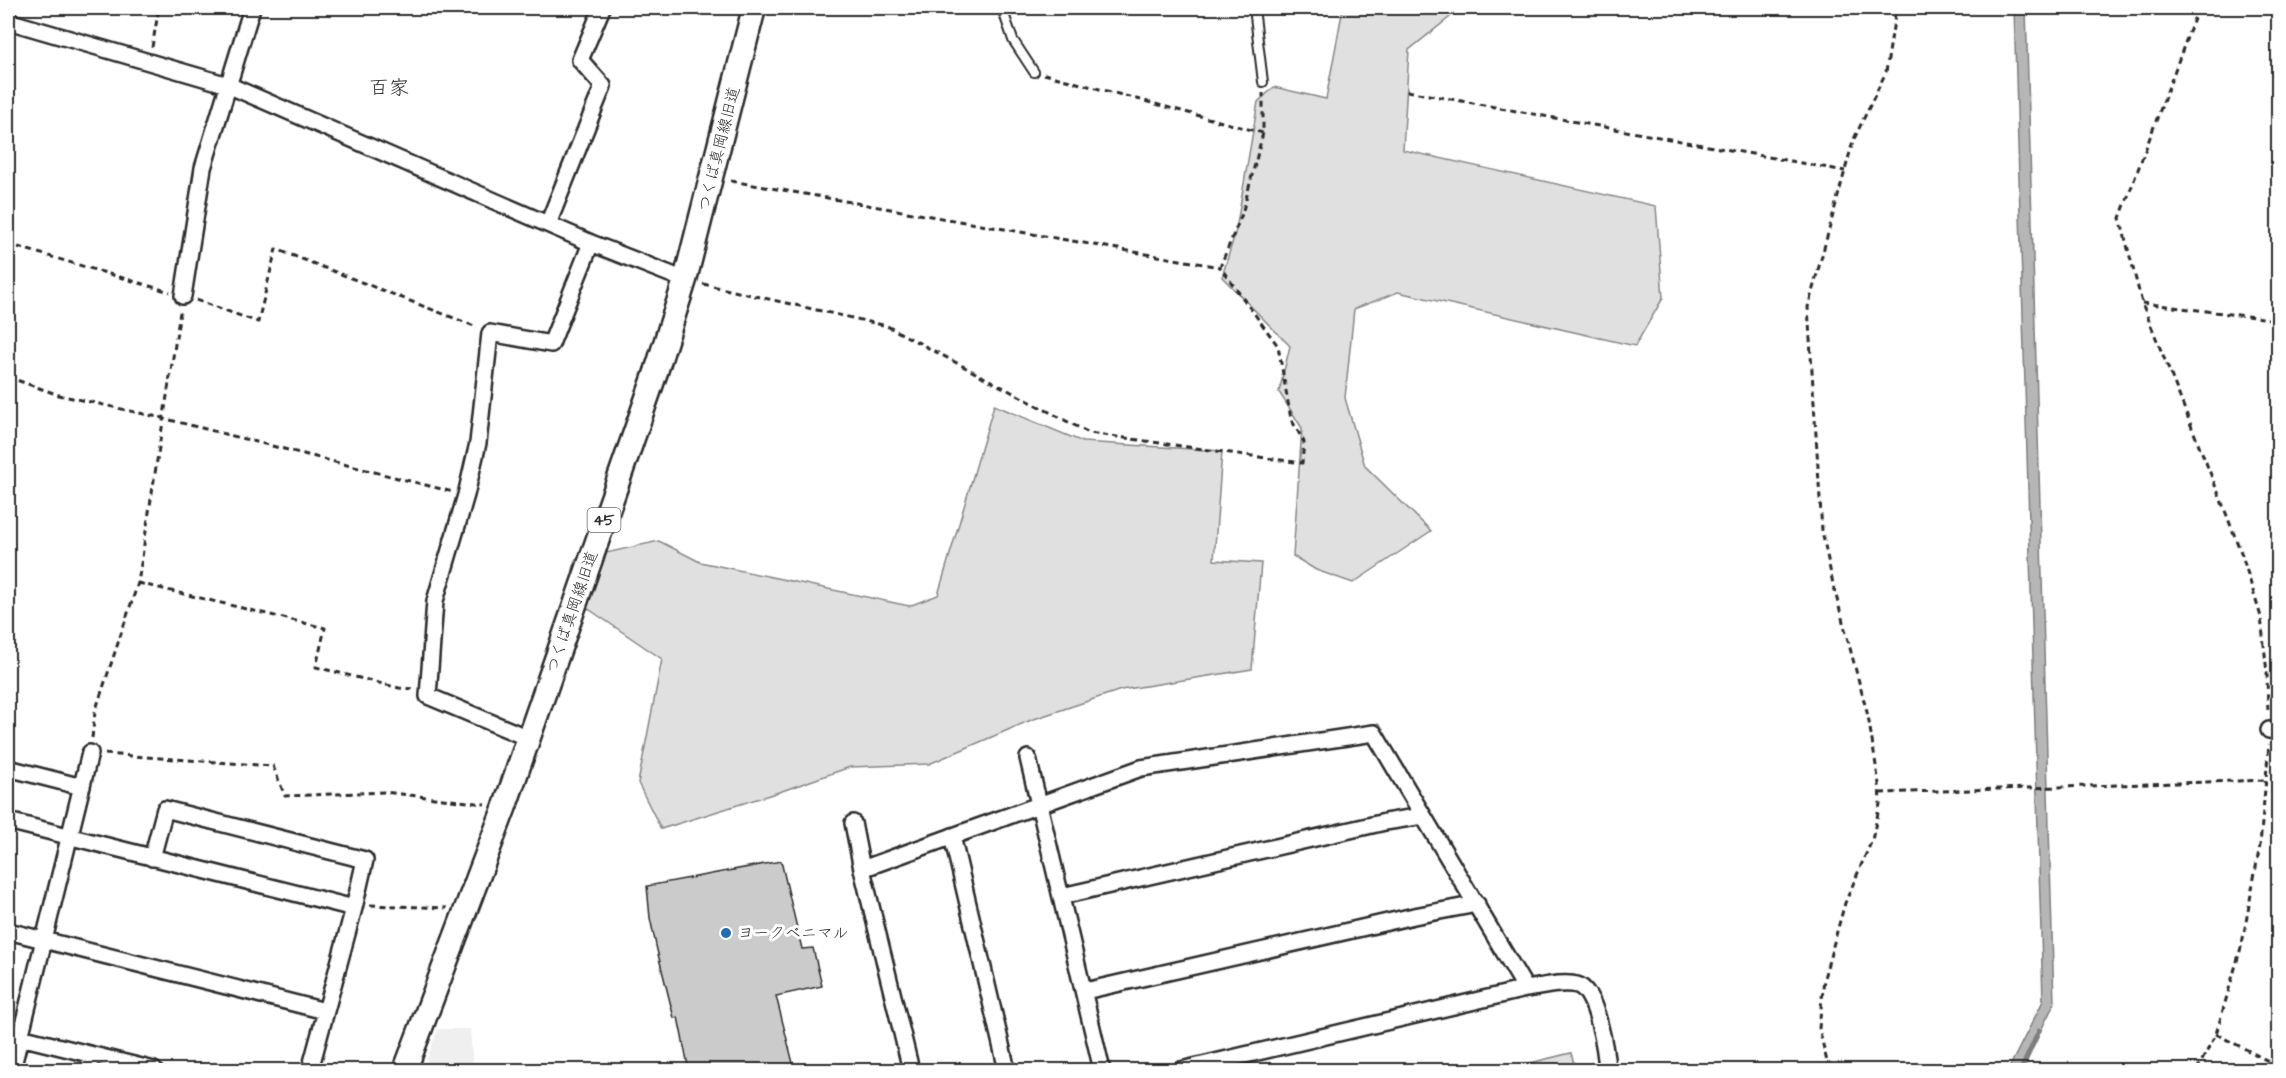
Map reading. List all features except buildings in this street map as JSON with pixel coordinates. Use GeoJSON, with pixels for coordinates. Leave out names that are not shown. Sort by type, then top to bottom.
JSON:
{"type":"FeatureCollection","features":[{"type":"Feature","properties":{"kind":"main road","name":"つくば真岡線旧道"},"geometry":{"type":"LineString","coordinates":[[405,1071],[505,806],[656,372],[685,280],[754,8]]}},
{"type":"Feature","properties":{"kind":"street"},"geometry":{"type":"LineString","coordinates":[[183,296],[203,168],[252,8]]}},
{"type":"Feature","properties":{"kind":"street"},"geometry":{"type":"LineString","coordinates":[[548,224],[603,86],[580,60],[602,8]]}},
{"type":"Feature","properties":{"kind":"street"},"geometry":{"type":"LineString","coordinates":[[8,21],[228,85],[591,243],[685,280]]}},
{"type":"Feature","properties":{"kind":"street"},"geometry":{"type":"LineString","coordinates":[[528,738],[429,696],[435,601],[466,495],[478,443],[490,333],[552,344],[591,243]]}},
{"type":"Feature","properties":{"kind":"street"},"geometry":{"type":"LineString","coordinates":[[862,868],[1141,768],[1374,734],[1526,989]]}},
{"type":"Feature","properties":{"kind":"street"},"geometry":{"type":"LineString","coordinates":[[12,1071],[14,1035],[44,940],[90,753]]}},
{"type":"Feature","properties":{"kind":"street"},"geometry":{"type":"LineString","coordinates":[[1028,758],[1085,991],[1102,1071]]}},
{"type":"Feature","properties":{"kind":"street"},"geometry":{"type":"LineString","coordinates":[[8,768],[82,787]]}},
{"type":"Feature","properties":{"kind":"street"},"geometry":{"type":"LineString","coordinates":[[152,858],[165,809],[365,860],[310,1071]]}},
{"type":"Feature","properties":{"kind":"street"},"geometry":{"type":"LineString","coordinates":[[1062,896],[1374,824],[1423,816]]}},
{"type":"Feature","properties":{"kind":"street"},"geometry":{"type":"LineString","coordinates":[[8,821],[354,908]]}},
{"type":"Feature","properties":{"kind":"street"},"geometry":{"type":"LineString","coordinates":[[853,823],[911,1071]]}},
{"type":"Feature","properties":{"kind":"street"},"geometry":{"type":"LineString","coordinates":[[952,836],[1007,1071]]}},
{"type":"Feature","properties":{"kind":"street"},"geometry":{"type":"LineString","coordinates":[[1085,991],[1414,916],[1477,904]]}},
{"type":"Feature","properties":{"kind":"street"},"geometry":{"type":"LineString","coordinates":[[8,931],[325,1011]]}},
{"type":"Feature","properties":{"kind":"street"},"geometry":{"type":"LineString","coordinates":[[1181,1071],[1549,985],[1577,985],[1586,990],[1601,1024],[1607,1071]]}},
{"type":"Feature","properties":{"kind":"street"},"geometry":{"type":"LineString","coordinates":[[14,1035],[154,1071]]}},
{"type":"Feature","properties":{"kind":"street"},"geometry":{"type":"LineString","coordinates":[[88,1071],[92,1055]]}},
{"type":"Feature","properties":{"kind":"lane"},"geometry":{"type":"LineString","coordinates":[[1002,8],[1013,40],[1034,72]]}},
{"type":"Feature","properties":{"kind":"lane"},"geometry":{"type":"LineString","coordinates":[[1254,8],[1263,82]]}},
{"type":"Feature","properties":{"kind":"path"},"geometry":{"type":"LineString","coordinates":[[149,62],[159,8]]}},
{"type":"Feature","properties":{"kind":"path"},"geometry":{"type":"LineString","coordinates":[[1829,1071],[1819,1028],[1824,978],[1845,903],[1872,840],[1880,804],[1880,793],[1868,716],[1833,584],[1822,531],[1808,307],[1853,141],[1886,72],[1896,8]]}},
{"type":"Feature","properties":{"kind":"path"},"geometry":{"type":"LineString","coordinates":[[2198,8],[2120,218],[2142,303],[2242,555],[2262,617],[2273,731],[2260,844],[2242,945],[2216,1034],[2198,1071]]}},
{"type":"Feature","properties":{"kind":"path"},"geometry":{"type":"LineString","coordinates":[[1034,72],[1263,133]]}},
{"type":"Feature","properties":{"kind":"path"},"geometry":{"type":"LineString","coordinates":[[1220,267],[1242,214],[1263,133],[1263,82]]}},
{"type":"Feature","properties":{"kind":"path"},"geometry":{"type":"LineString","coordinates":[[1407,91],[1845,171]]}},
{"type":"Feature","properties":{"kind":"path"},"geometry":{"type":"LineString","coordinates":[[685,280],[886,326],[1089,433],[1302,463],[1304,442],[1291,419],[1278,346],[1220,267],[711,178]]}},
{"type":"Feature","properties":{"kind":"path"},"geometry":{"type":"LineString","coordinates":[[8,244],[183,296],[258,322],[276,249],[490,333]]}},
{"type":"Feature","properties":{"kind":"path"},"geometry":{"type":"LineString","coordinates":[[183,296],[162,418],[138,583],[94,712],[90,753],[273,766],[285,796],[384,792],[505,806]]}},
{"type":"Feature","properties":{"kind":"path"},"geometry":{"type":"LineString","coordinates":[[2142,303],[2278,320]]}},
{"type":"Feature","properties":{"kind":"path"},"geometry":{"type":"LineString","coordinates":[[8,377],[59,395],[162,418],[466,495]]}},
{"type":"Feature","properties":{"kind":"path"},"geometry":{"type":"LineString","coordinates":[[138,583],[325,628],[316,667],[399,688],[429,690]]}},
{"type":"Feature","properties":{"kind":"path"},"geometry":{"type":"LineString","coordinates":[[1880,793],[2266,780]]}},
{"type":"Feature","properties":{"kind":"path"},"geometry":{"type":"LineString","coordinates":[[354,908],[364,905],[467,909]]}},
{"type":"Feature","properties":{"kind":"path"},"geometry":{"type":"LineString","coordinates":[[2216,1034],[2278,1066]]}},
{"type":"Feature","properties":{"kind":"shaded area"},"geometry":{"type":"Polygon","coordinates":[[[1343,8],[1454,8],[1450,17],[1409,50],[1403,150],[1656,206],[1663,298],[1635,346],[1398,292],[1354,309],[1345,398],[1365,466],[1431,531],[1353,583],[1316,570],[1293,556],[1302,428],[1279,392],[1290,346],[1222,277],[1236,230],[1258,102],[1274,87],[1326,99],[1343,8]]]}},
{"type":"Feature","properties":{"kind":"shaded area"},"geometry":{"type":"Polygon","coordinates":[[[2014,8],[2026,8],[2054,1004],[2021,1070],[2008,1070],[2043,1001],[2014,8]]]}},
{"type":"Feature","properties":{"kind":"shaded area"},"geometry":{"type":"Polygon","coordinates":[[[994,405],[1083,442],[1222,451],[1214,560],[1261,563],[1252,669],[1121,690],[1031,720],[929,764],[850,767],[661,829],[638,783],[662,659],[568,595],[575,560],[659,541],[700,562],[909,606],[938,595],[994,405]]]}},
{"type":"Feature","properties":{"kind":"shaded area"},"geometry":{"type":"Polygon","coordinates":[[[438,1029],[470,1029],[473,1070],[423,1070],[438,1029]]]}},
{"type":"Feature","properties":{"kind":"shaded area"},"geometry":{"type":"Polygon","coordinates":[[[1571,1053],[1576,1070],[1501,1070],[1571,1053]]]}},
{"type":"Feature","properties":{"kind":"waterway"},"geometry":{"type":"LineString","coordinates":[[2021,1070],[2039,1031]]}},
{"type":"Feature","properties":{"kind":"place","name":"ヨークベニマル"},"geometry":{"type":"Point","coordinates":[726,933]}},
{"type":"Feature","properties":{"kind":"district","name":"百家"},"geometry":{"type":"Point","coordinates":[389,88]}}]}
